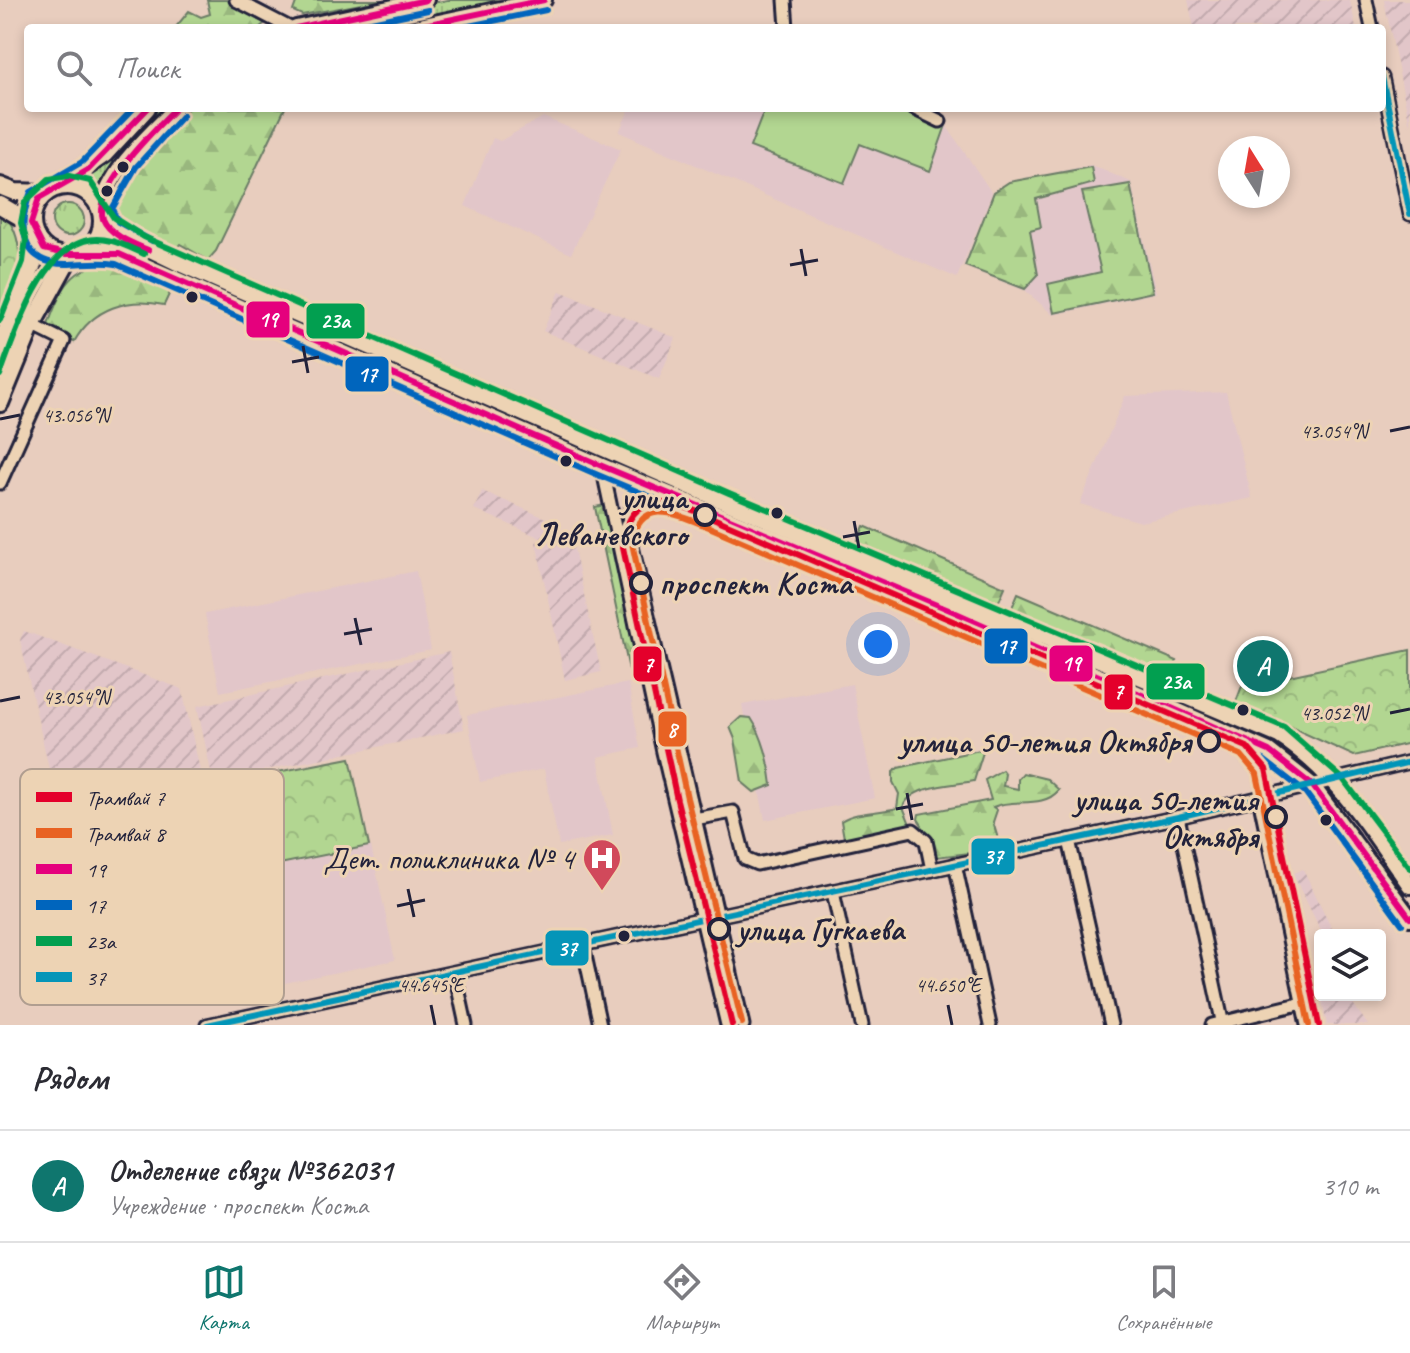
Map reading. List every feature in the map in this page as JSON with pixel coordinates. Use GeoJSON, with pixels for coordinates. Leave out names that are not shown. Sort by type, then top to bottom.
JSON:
{"type":"FeatureCollection","features":[{"type":"Feature","properties":{"kind":"highway"},"geometry":{"type":"LineString","coordinates":[[0,186],[15,192],[82,189],[97,202],[101,214],[99,237],[88,249],[70,256],[53,254],[33,231],[0,205]]}},
{"type":"Feature","properties":{"kind":"highway"},"geometry":{"type":"LineString","coordinates":[[0,347],[33,264],[34,206],[52,189]]}},
{"type":"Feature","properties":{"kind":"highway"},"geometry":{"type":"LineString","coordinates":[[0,403],[32,325],[70,256]]}},
{"type":"Feature","properties":{"kind":"main road"},"geometry":{"type":"LineString","coordinates":[[312,24],[426,0]]}},
{"type":"Feature","properties":{"kind":"main road"},"geometry":{"type":"LineString","coordinates":[[429,24],[544,0]]}},
{"type":"Feature","properties":{"kind":"main road"},"geometry":{"type":"LineString","coordinates":[[52,189],[105,155],[144,112]]}},
{"type":"Feature","properties":{"kind":"main road"},"geometry":{"type":"LineString","coordinates":[[173,112],[116,178],[103,198],[101,214],[115,233],[163,257],[725,502],[1278,736],[1308,757],[1331,781],[1410,886]]}},
{"type":"Feature","properties":{"kind":"main road"},"geometry":{"type":"LineString","coordinates":[[88,249],[119,254],[602,466],[681,497],[1269,751],[1312,785],[1410,918]]}},
{"type":"Feature","properties":{"kind":"street"},"geometry":{"type":"LineString","coordinates":[[236,0],[285,24]]}},
{"type":"Feature","properties":{"kind":"street"},"geometry":{"type":"LineString","coordinates":[[785,0],[787,24]]}},
{"type":"Feature","properties":{"kind":"street"},"geometry":{"type":"LineString","coordinates":[[1366,0],[1371,24]]}},
{"type":"Feature","properties":{"kind":"street"},"geometry":{"type":"LineString","coordinates":[[1386,97],[1410,214]]}},
{"type":"Feature","properties":{"kind":"street"},"geometry":{"type":"LineString","coordinates":[[921,112],[940,121]]}},
{"type":"Feature","properties":{"kind":"street"},"geometry":{"type":"LineString","coordinates":[[0,483],[64,341],[32,325]]}},
{"type":"Feature","properties":{"kind":"street"},"geometry":{"type":"LineString","coordinates":[[602,466],[727,1025]]}},
{"type":"Feature","properties":{"kind":"street"},"geometry":{"type":"LineString","coordinates":[[681,497],[652,494],[636,501],[629,509],[628,529],[743,1025]]}},
{"type":"Feature","properties":{"kind":"street"},"geometry":{"type":"LineString","coordinates":[[207,1025],[1178,817],[1410,762]]}},
{"type":"Feature","properties":{"kind":"street"},"geometry":{"type":"LineString","coordinates":[[1259,797],[1307,1025]]}},
{"type":"Feature","properties":{"kind":"street"},"geometry":{"type":"LineString","coordinates":[[694,819],[733,812],[745,859],[757,864],[913,830],[926,841],[932,870]]}},
{"type":"Feature","properties":{"kind":"street"},"geometry":{"type":"LineString","coordinates":[[1178,817],[1219,1024],[1303,1003]]}},
{"type":"Feature","properties":{"kind":"street"},"geometry":{"type":"LineString","coordinates":[[1069,840],[1111,1025]]}},
{"type":"Feature","properties":{"kind":"street"},"geometry":{"type":"LineString","coordinates":[[955,864],[990,1025]]}},
{"type":"Feature","properties":{"kind":"street"},"geometry":{"type":"LineString","coordinates":[[833,892],[862,1025]]}},
{"type":"Feature","properties":{"kind":"street"},"geometry":{"type":"LineString","coordinates":[[583,946],[600,1025]]}},
{"type":"Feature","properties":{"kind":"street"},"geometry":{"type":"LineString","coordinates":[[455,974],[466,1025]]}},
{"type":"Feature","properties":{"kind":"street"},"geometry":{"type":"LineString","coordinates":[[270,1012],[273,1025]]}},
{"type":"Feature","properties":{"kind":"shaded area"},"geometry":{"type":"Polygon","coordinates":[[[1188,0],[1350,0],[1355,24],[1193,24],[1188,0]]]}},
{"type":"Feature","properties":{"kind":"shaded area"},"geometry":{"type":"Polygon","coordinates":[[[1384,0],[1410,0],[1410,126],[1384,0]]]}},
{"type":"Feature","properties":{"kind":"shaded area"},"geometry":{"type":"Polygon","coordinates":[[[628,112],[916,112],[946,125],[992,193],[957,278],[619,132],[628,112]]]}},
{"type":"Feature","properties":{"kind":"shaded area"},"geometry":{"type":"Polygon","coordinates":[[[543,117],[621,149],[571,254],[465,206],[493,138],[500,141],[543,117]]]}},
{"type":"Feature","properties":{"kind":"shaded area"},"geometry":{"type":"Polygon","coordinates":[[[1091,165],[1131,182],[1156,293],[1053,315],[1026,291],[963,266],[993,192],[1009,182],[1091,165]]]}},
{"type":"Feature","properties":{"kind":"shaded area"},"geometry":{"type":"Polygon","coordinates":[[[560,291],[676,338],[659,379],[543,331],[560,291]]]}},
{"type":"Feature","properties":{"kind":"shaded area"},"geometry":{"type":"Polygon","coordinates":[[[1226,392],[1252,498],[1141,522],[1080,504],[1125,396],[1226,392]]]}},
{"type":"Feature","properties":{"kind":"shaded area"},"geometry":{"type":"Polygon","coordinates":[[[482,491],[550,520],[543,539],[474,509],[482,491]]]}},
{"type":"Feature","properties":{"kind":"shaded area"},"geometry":{"type":"Polygon","coordinates":[[[571,535],[601,672],[565,680],[536,542],[571,535]]]}},
{"type":"Feature","properties":{"kind":"shaded area"},"geometry":{"type":"Polygon","coordinates":[[[416,571],[431,650],[220,692],[205,614],[416,571]]]}},
{"type":"Feature","properties":{"kind":"shaded area"},"geometry":{"type":"Polygon","coordinates":[[[24,631],[182,689],[200,769],[49,769],[20,640],[24,631]]]}},
{"type":"Feature","properties":{"kind":"shaded area"},"geometry":{"type":"Polygon","coordinates":[[[449,652],[464,729],[271,769],[210,769],[197,706],[449,652]]]}},
{"type":"Feature","properties":{"kind":"shaded area"},"geometry":{"type":"Polygon","coordinates":[[[628,683],[640,748],[598,757],[613,835],[559,845],[544,769],[480,782],[467,715],[628,683]]]}},
{"type":"Feature","properties":{"kind":"shaded area"},"geometry":{"type":"Polygon","coordinates":[[[852,684],[875,798],[765,820],[742,705],[852,684]]]}},
{"type":"Feature","properties":{"kind":"shaded area"},"geometry":{"type":"Polygon","coordinates":[[[371,846],[395,960],[284,983],[284,864],[371,846]]]}},
{"type":"Feature","properties":{"kind":"shaded area"},"geometry":{"type":"Polygon","coordinates":[[[1303,869],[1332,929],[1320,929],[1293,874],[1303,869]]]}},
{"type":"Feature","properties":{"kind":"shaded area"},"geometry":{"type":"Polygon","coordinates":[[[1322,1001],[1351,1001],[1368,1025],[1327,1025],[1322,1001]]]}},
{"type":"Feature","properties":{"kind":"green space"},"geometry":{"type":"Polygon","coordinates":[[[207,0],[236,0],[264,18],[265,23],[178,24],[189,11],[201,17],[210,14],[207,0]]]}},
{"type":"Feature","properties":{"kind":"green space"},"geometry":{"type":"Polygon","coordinates":[[[297,0],[383,0],[302,15],[293,11],[297,0]]]}},
{"type":"Feature","properties":{"kind":"green space"},"geometry":{"type":"Polygon","coordinates":[[[447,0],[522,0],[403,24],[333,24],[447,0]]]}},
{"type":"Feature","properties":{"kind":"green space"},"geometry":{"type":"Polygon","coordinates":[[[149,112],[166,112],[99,189],[87,179],[149,112]]]}},
{"type":"Feature","properties":{"kind":"green space"},"geometry":{"type":"Polygon","coordinates":[[[184,112],[283,112],[216,251],[208,260],[180,244],[171,255],[115,225],[111,216],[111,204],[117,191],[135,165],[184,112]]]}},
{"type":"Feature","properties":{"kind":"green space"},"geometry":{"type":"Polygon","coordinates":[[[763,112],[916,112],[946,125],[930,171],[860,144],[844,183],[750,147],[763,112]]]}},
{"type":"Feature","properties":{"kind":"green space"},"geometry":{"type":"Polygon","coordinates":[[[1091,167],[1094,183],[1036,199],[1041,227],[1030,230],[1038,275],[1025,289],[965,266],[994,192],[1009,182],[1091,167]]]}},
{"type":"Feature","properties":{"kind":"green space"},"geometry":{"type":"Polygon","coordinates":[[[1130,184],[1153,292],[1054,313],[1048,284],[1101,272],[1082,192],[1130,184]]]}},
{"type":"Feature","properties":{"kind":"green space"},"geometry":{"type":"Polygon","coordinates":[[[68,204],[79,209],[84,220],[79,231],[68,236],[57,231],[52,220],[57,209],[68,204]]]}},
{"type":"Feature","properties":{"kind":"green space"},"geometry":{"type":"Polygon","coordinates":[[[0,211],[15,233],[19,260],[9,314],[0,316],[0,211]]]}},
{"type":"Feature","properties":{"kind":"green space"},"geometry":{"type":"Polygon","coordinates":[[[100,265],[127,268],[172,288],[164,305],[125,304],[101,313],[74,342],[48,325],[65,286],[79,272],[100,265]]]}},
{"type":"Feature","properties":{"kind":"green space"},"geometry":{"type":"Polygon","coordinates":[[[37,272],[51,276],[0,393],[0,360],[37,272]]]}},
{"type":"Feature","properties":{"kind":"green space"},"geometry":{"type":"Polygon","coordinates":[[[610,504],[644,667],[629,670],[595,507],[610,504]]]}},
{"type":"Feature","properties":{"kind":"green space"},"geometry":{"type":"Polygon","coordinates":[[[864,526],[1005,587],[995,610],[854,549],[864,526]]]}},
{"type":"Feature","properties":{"kind":"green space"},"geometry":{"type":"Polygon","coordinates":[[[1018,593],[1177,661],[1167,683],[1009,615],[1018,593]]]}},
{"type":"Feature","properties":{"kind":"green space"},"geometry":{"type":"Polygon","coordinates":[[[1410,650],[1410,743],[1354,756],[1236,702],[1242,686],[1410,650]]]}},
{"type":"Feature","properties":{"kind":"green space"},"geometry":{"type":"Polygon","coordinates":[[[741,717],[751,718],[755,725],[770,768],[772,785],[754,792],[742,782],[730,727],[741,717]]]}},
{"type":"Feature","properties":{"kind":"green space"},"geometry":{"type":"Polygon","coordinates":[[[984,749],[974,781],[923,790],[907,800],[903,807],[910,824],[849,843],[844,838],[841,821],[897,808],[899,794],[893,782],[893,772],[898,768],[984,749]]]}},
{"type":"Feature","properties":{"kind":"green space"},"geometry":{"type":"Polygon","coordinates":[[[350,758],[369,846],[284,863],[284,771],[350,758]]]}},
{"type":"Feature","properties":{"kind":"green space"},"geometry":{"type":"Polygon","coordinates":[[[1002,770],[1005,774],[1003,786],[1018,789],[1018,779],[1023,773],[1047,779],[1059,790],[1044,800],[993,807],[997,810],[993,822],[999,842],[977,844],[970,853],[936,857],[933,847],[919,831],[922,825],[919,814],[991,800],[985,780],[1002,770]]]}},
{"type":"Feature","properties":{"kind":"tram line","name":"7"},"geometry":{"type":"LineString","coordinates":[[732,1025],[677,800],[622,543],[627,525],[635,513],[644,506],[656,503],[668,503],[713,518],[1247,747],[1266,769],[1319,1025]]}},
{"type":"Feature","properties":{"kind":"tram line"},"geometry":{"type":"LineString","coordinates":[[737,1025],[685,811],[628,548],[631,526],[636,518],[651,508],[682,511],[1241,748],[1263,777],[1314,1025]]}},
{"type":"Feature","properties":{"kind":"tram line","name":"8"},"geometry":{"type":"LineString","coordinates":[[742,1023],[687,798],[632,543],[636,528],[643,519],[661,512],[709,527],[1241,755],[1257,774],[1309,1025]]}},
{"type":"Feature","properties":{"kind":"transit line","name":"19"},"geometry":{"type":"LineString","coordinates":[[315,24],[426,0]]}},
{"type":"Feature","properties":{"kind":"transit line","name":"19"},"geometry":{"type":"LineString","coordinates":[[429,24],[544,0]]}},
{"type":"Feature","properties":{"kind":"transit line","name":"17"},"geometry":{"type":"LineString","coordinates":[[362,24],[428,10]]}},
{"type":"Feature","properties":{"kind":"transit line","name":"17"},"geometry":{"type":"LineString","coordinates":[[478,24],[546,10]]}},
{"type":"Feature","properties":{"kind":"transit line","name":"37"},"geometry":{"type":"LineString","coordinates":[[1386,97],[1410,214]]}},
{"type":"Feature","properties":{"kind":"transit line","name":"17"},"geometry":{"type":"LineString","coordinates":[[130,112],[82,162],[31,192],[24,230],[26,241],[39,258],[66,264],[116,264],[598,475],[952,622],[1264,760],[1305,792],[1402,924]]}},
{"type":"Feature","properties":{"kind":"transit line","name":"19"},"geometry":{"type":"LineString","coordinates":[[144,112],[88,170],[39,198],[31,223],[44,249],[66,254],[119,254],[602,466],[956,613],[1269,751],[1312,785],[1410,918]]}},
{"type":"Feature","properties":{"kind":"transit line","name":"19"},"geometry":{"type":"LineString","coordinates":[[148,250],[111,230],[103,219],[102,206],[107,191],[128,159],[172,112]]}},
{"type":"Feature","properties":{"kind":"transit line","name":"17"},"geometry":{"type":"LineString","coordinates":[[152,241],[118,222],[112,209],[136,167],[183,115]]}},
{"type":"Feature","properties":{"kind":"transit line","name":"23a"},"geometry":{"type":"LineString","coordinates":[[0,320],[23,262],[26,239],[21,223],[25,202],[49,179],[69,176],[90,181],[114,218],[144,237],[729,493],[1284,727],[1343,779],[1410,868]]}},
{"type":"Feature","properties":{"kind":"transit line","name":"23a"},"geometry":{"type":"LineString","coordinates":[[0,375],[31,298],[54,262],[68,249],[84,241],[99,239],[144,254]]}},
{"type":"Feature","properties":{"kind":"transit line","name":"37"},"geometry":{"type":"LineString","coordinates":[[207,1025],[1178,817],[1410,762]]}},
{"type":"Feature","properties":{"kind":"place","name":"улица Леваневского"},"geometry":{"type":"Point","coordinates":[705,515]}},
{"type":"Feature","properties":{"kind":"place","name":"проспект Коста"},"geometry":{"type":"Point","coordinates":[641,583]}},
{"type":"Feature","properties":{"kind":"place","name":"Отделение связи №362031"},"geometry":{"type":"Point","coordinates":[1263,666]}},
{"type":"Feature","properties":{"kind":"place","name":"улмца 50-летия Октября"},"geometry":{"type":"Point","coordinates":[1209,741]}},
{"type":"Feature","properties":{"kind":"place","name":"улица 50-летия Октября"},"geometry":{"type":"Point","coordinates":[1276,817]}},
{"type":"Feature","properties":{"kind":"place","name":"Дет. поликлиника № 4"},"geometry":{"type":"Point","coordinates":[602,892]}},
{"type":"Feature","properties":{"kind":"place","name":"улица Гугкаева"},"geometry":{"type":"Point","coordinates":[719,929]}}]}
